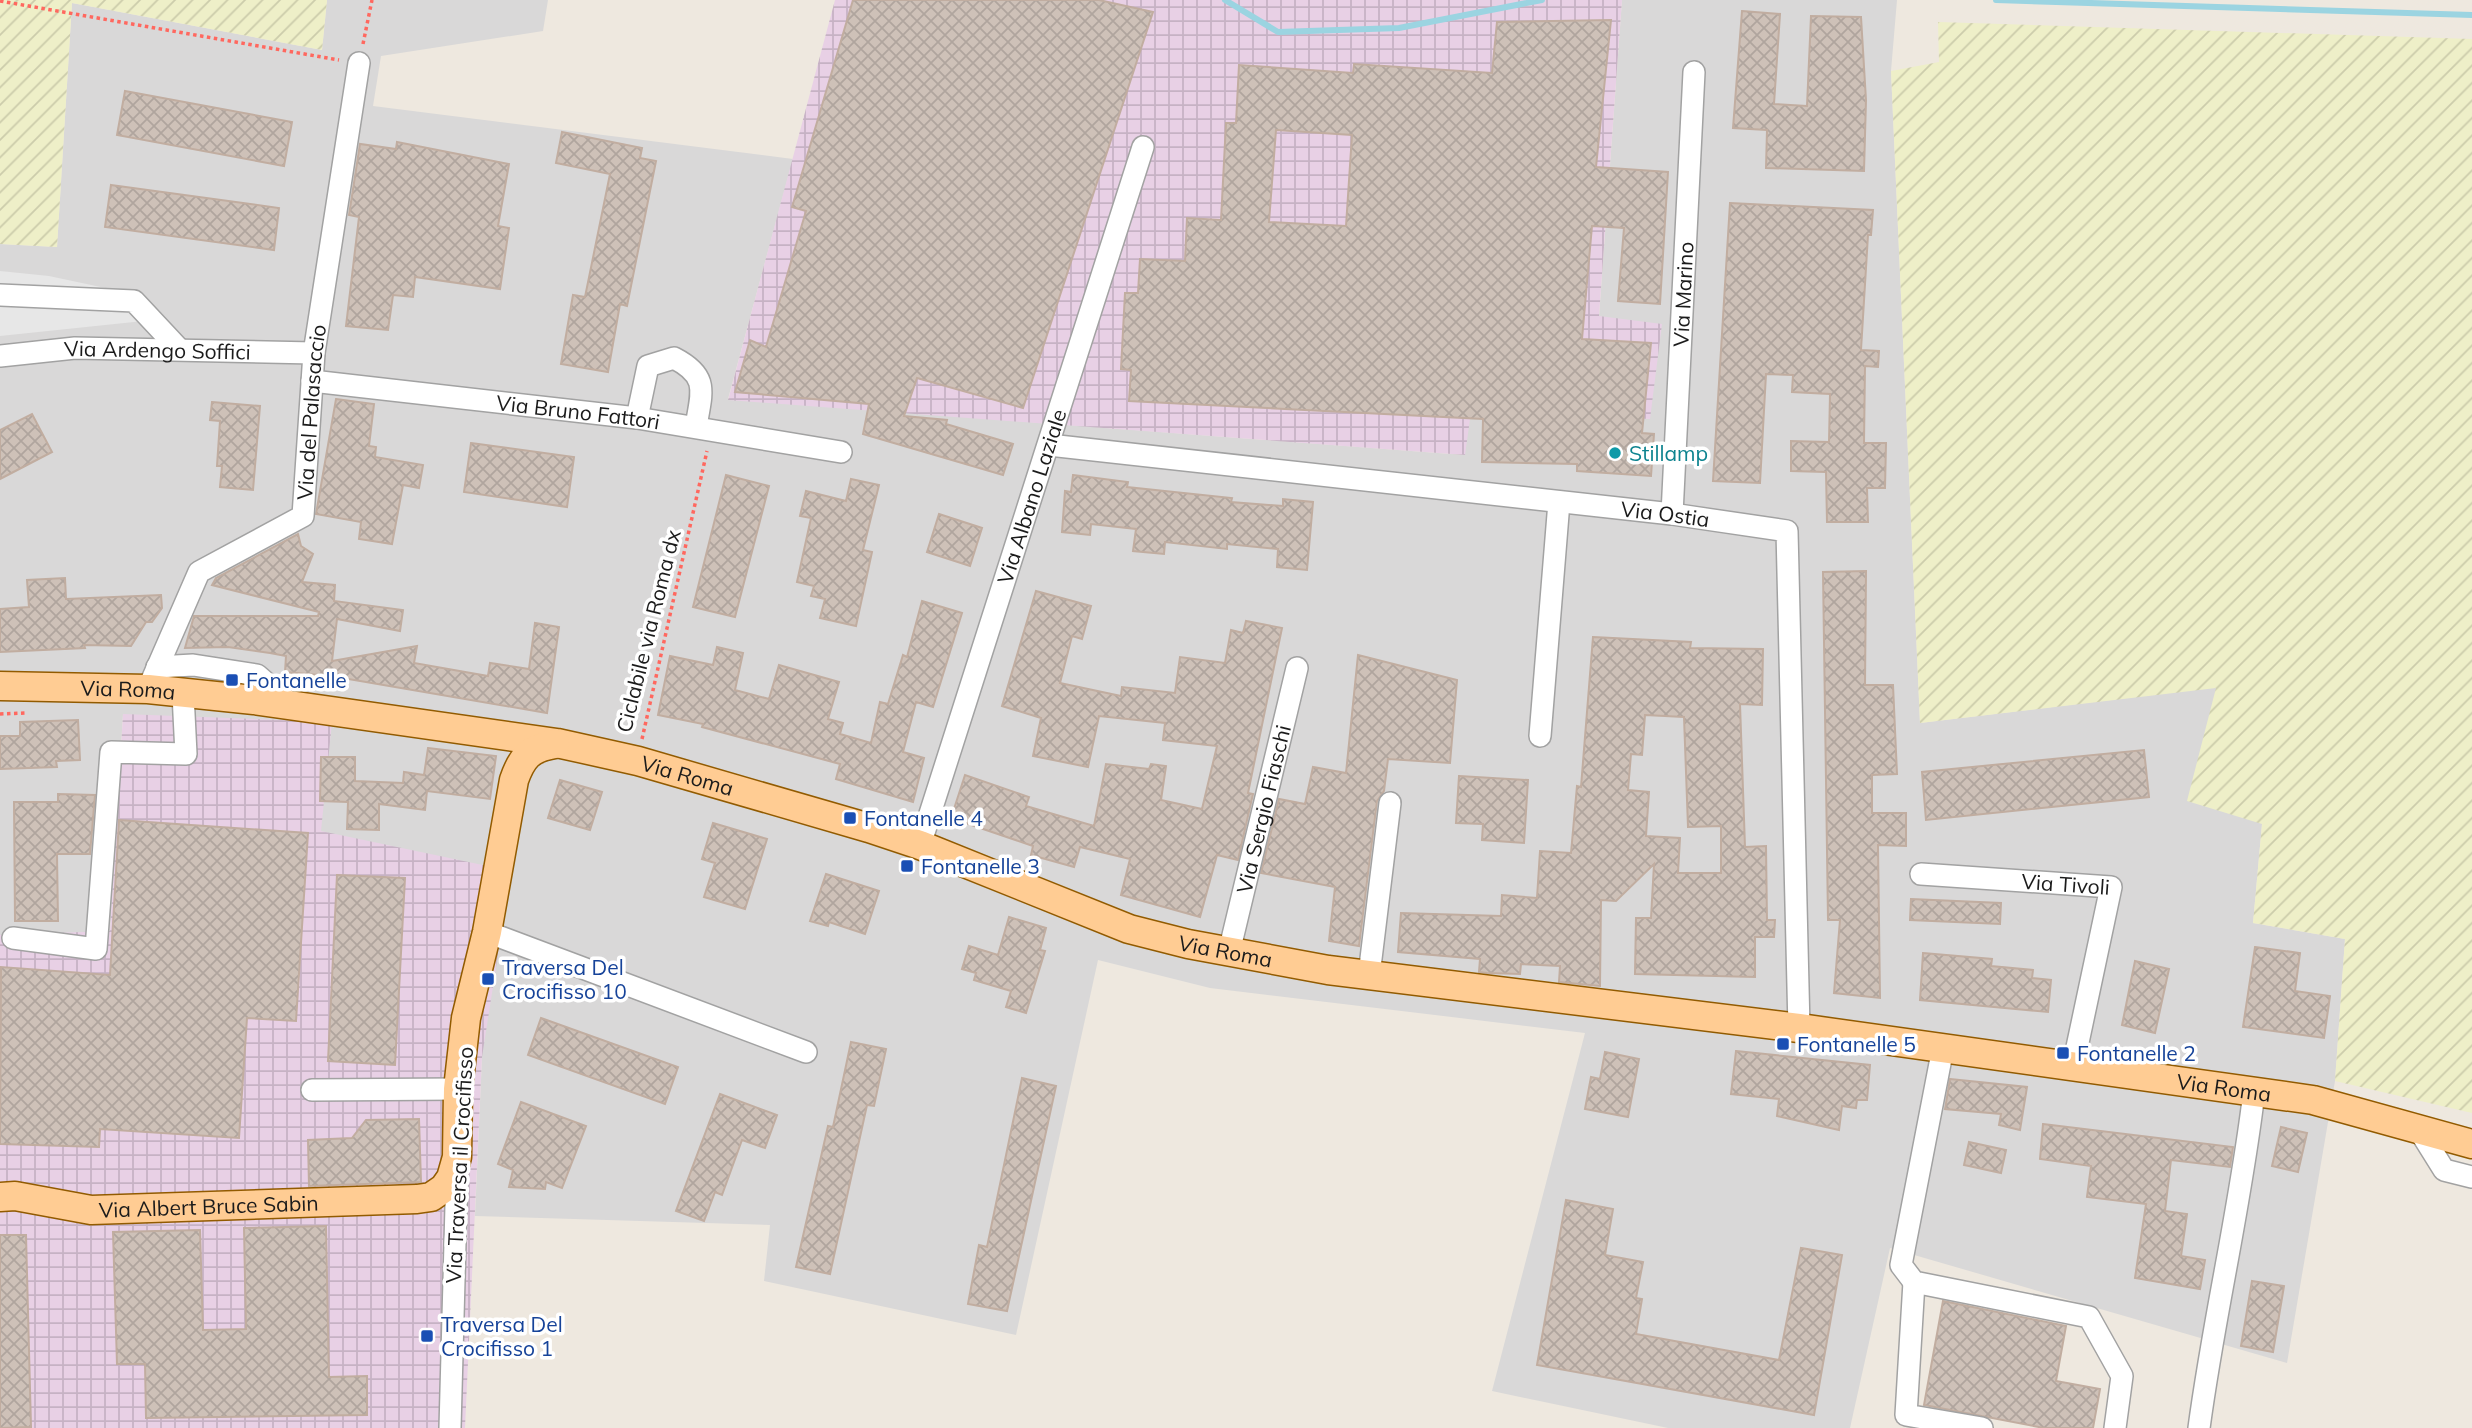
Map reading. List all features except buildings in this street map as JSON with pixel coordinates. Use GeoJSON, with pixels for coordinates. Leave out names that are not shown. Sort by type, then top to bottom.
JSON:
{"type":"FeatureCollection","features":[{"type":"Feature","properties":{"kind":"main road","name":"Via Roma"},"geometry":{"type":"LineString","coordinates":[[0,686],[153,678],[183,694],[558,743],[638,761],[920,845],[1129,929],[1229,952],[1369,975],[1800,1028],[2313,1100],[2472,1144]]}},
{"type":"Feature","properties":{"kind":"main road","name":"Via Traversa il Crocifisso"},"geometry":{"type":"LineString","coordinates":[[481,732],[502,745],[511,764],[514,780]]}},
{"type":"Feature","properties":{"kind":"main road","name":"Via Traversa il Crocifisso"},"geometry":{"type":"LineString","coordinates":[[457,1157],[458,1089],[467,1018],[487,932],[514,780],[521,760],[530,751],[558,743]]}},
{"type":"Feature","properties":{"kind":"main road","name":"Via Albert Bruce Sabin"},"geometry":{"type":"LineString","coordinates":[[0,1197],[15,1196],[91,1210],[418,1199],[431,1197],[444,1188],[451,1178],[457,1157]]}},
{"type":"Feature","properties":{"kind":"street","name":"Via del Palasaccio"},"geometry":{"type":"LineString","coordinates":[[153,678],[199,572],[303,516],[314,353],[359,63]]}},
{"type":"Feature","properties":{"kind":"street","name":"Via Marino"},"geometry":{"type":"LineString","coordinates":[[1672,514],[1694,72]]}},
{"type":"Feature","properties":{"kind":"street","name":"Via Albano Laziale"},"geometry":{"type":"LineString","coordinates":[[920,845],[1143,147]]}},
{"type":"Feature","properties":{"kind":"street"},"geometry":{"type":"LineString","coordinates":[[0,295],[134,301],[178,348]]}},
{"type":"Feature","properties":{"kind":"street","name":"Via Ardengo Soffici"},"geometry":{"type":"LineString","coordinates":[[0,356],[75,348],[178,348],[314,353]]}},
{"type":"Feature","properties":{"kind":"street"},"geometry":{"type":"LineString","coordinates":[[637,418],[648,366],[674,358],[692,367],[703,387],[696,426]]}},
{"type":"Feature","properties":{"kind":"street","name":"Via Bruno Fattori"},"geometry":{"type":"LineString","coordinates":[[312,381],[637,418],[841,452]]}},
{"type":"Feature","properties":{"kind":"street","name":"Via Ostia"},"geometry":{"type":"LineString","coordinates":[[1049,445],[1672,514],[1787,531],[1800,1028]]}},
{"type":"Feature","properties":{"kind":"street"},"geometry":{"type":"LineString","coordinates":[[1540,736],[1559,502]]}},
{"type":"Feature","properties":{"kind":"street"},"geometry":{"type":"LineString","coordinates":[[153,678],[193,665],[257,675],[294,707]]}},
{"type":"Feature","properties":{"kind":"street","name":"Via Sergio Fiaschi"},"geometry":{"type":"LineString","coordinates":[[1229,952],[1297,668]]}},
{"type":"Feature","properties":{"kind":"street"},"geometry":{"type":"LineString","coordinates":[[13,937],[96,949],[111,752],[186,754],[183,694]]}},
{"type":"Feature","properties":{"kind":"street"},"geometry":{"type":"LineString","coordinates":[[1369,975],[1390,803]]}},
{"type":"Feature","properties":{"kind":"street","name":"Via Tivoli"},"geometry":{"type":"LineString","coordinates":[[1921,874],[2111,887],[2073,1066]]}},
{"type":"Feature","properties":{"kind":"street"},"geometry":{"type":"LineString","coordinates":[[487,932],[806,1052]]}},
{"type":"Feature","properties":{"kind":"street"},"geometry":{"type":"LineString","coordinates":[[1943,1048],[1901,1265],[1914,1282],[1906,1415],[1982,1428]]}},
{"type":"Feature","properties":{"kind":"street"},"geometry":{"type":"LineString","coordinates":[[312,1090],[458,1089]]}},
{"type":"Feature","properties":{"kind":"street"},"geometry":{"type":"LineString","coordinates":[[2199,1428],[2210,1340],[2245,1173],[2254,1092]]}},
{"type":"Feature","properties":{"kind":"street"},"geometry":{"type":"LineString","coordinates":[[2419,1130],[2444,1170],[2472,1177]]}},
{"type":"Feature","properties":{"kind":"street","name":"Via Traversa il Crocifisso"},"geometry":{"type":"LineString","coordinates":[[450,1428],[457,1157]]}},
{"type":"Feature","properties":{"kind":"street"},"geometry":{"type":"LineString","coordinates":[[418,1199],[432,1202],[441,1210],[449,1223],[454,1245]]}},
{"type":"Feature","properties":{"kind":"street"},"geometry":{"type":"LineString","coordinates":[[1914,1282],[2089,1317],[2122,1376],[2115,1428]]}},
{"type":"Feature","properties":{"kind":"path"},"geometry":{"type":"LineString","coordinates":[[0,1],[359,63],[372,0]]}},
{"type":"Feature","properties":{"kind":"path","name":"Ciclabile via Roma dx"},"geometry":{"type":"LineString","coordinates":[[640,745],[706,451]]}},
{"type":"Feature","properties":{"kind":"shaded area"},"geometry":{"type":"Polygon","coordinates":[[[327,0],[548,0],[543,31],[381,56],[373,106],[793,159],[728,399],[1464,455],[1470,412],[1650,419],[1599,317],[1622,0],[1897,0],[1891,71],[1920,723],[2216,687],[2262,824],[2253,923],[2345,939],[2335,1081],[2287,1363],[1890,1248],[1850,1428],[1668,1428],[1492,1391],[1585,1033],[1210,988],[1098,960],[1016,1335],[764,1281],[770,1225],[475,1216],[482,1057],[321,831],[123,714],[110,932],[0,935],[0,244],[57,247],[72,3],[322,50],[327,0]]]}},
{"type":"Feature","properties":{"kind":"shaded area"},"geometry":{"type":"Polygon","coordinates":[[[835,0],[1622,0],[1599,316],[1662,324],[1650,419],[1471,412],[1465,455],[728,400],[835,0]]]}},
{"type":"Feature","properties":{"kind":"shaded area"},"geometry":{"type":"Polygon","coordinates":[[[0,271],[49,276],[143,296],[153,320],[0,336],[0,271]]]}},
{"type":"Feature","properties":{"kind":"shaded area"},"geometry":{"type":"Polygon","coordinates":[[[123,714],[332,722],[321,831],[511,871],[482,1057],[465,1428],[0,1428],[0,935],[110,931],[123,714]]]}},
{"type":"Feature","properties":{"kind":"green space"},"geometry":{"type":"Polygon","coordinates":[[[0,0],[327,0],[322,50],[72,3],[57,247],[0,244],[0,0]]]}},
{"type":"Feature","properties":{"kind":"green space"},"geometry":{"type":"Polygon","coordinates":[[[1938,22],[2472,39],[2472,1113],[2335,1081],[2345,939],[2253,923],[2262,824],[2187,801],[2216,688],[1920,723],[1891,71],[1939,62],[1938,22]]]}},
{"type":"Feature","properties":{"kind":"waterway"},"geometry":{"type":"LineString","coordinates":[[1225,0],[1278,32],[1399,28],[1542,0]]}},
{"type":"Feature","properties":{"kind":"waterway"},"geometry":{"type":"LineString","coordinates":[[1996,0],[2472,15]]}},
{"type":"Feature","properties":{"kind":"place","name":"Stillamp"},"geometry":{"type":"Point","coordinates":[1615,453]}},
{"type":"Feature","properties":{"kind":"place","name":"Fontanelle"},"geometry":{"type":"Point","coordinates":[232,680]}},
{"type":"Feature","properties":{"kind":"place","name":"Fontanelle 4"},"geometry":{"type":"Point","coordinates":[850,818]}},
{"type":"Feature","properties":{"kind":"place","name":"Fontanelle 3"},"geometry":{"type":"Point","coordinates":[907,866]}},
{"type":"Feature","properties":{"kind":"place","name":"Traversa Del Crocifisso 10"},"geometry":{"type":"Point","coordinates":[488,979]}},
{"type":"Feature","properties":{"kind":"place","name":"Fontanelle 5"},"geometry":{"type":"Point","coordinates":[1783,1044]}},
{"type":"Feature","properties":{"kind":"place","name":"Fontanelle 2"},"geometry":{"type":"Point","coordinates":[2063,1053]}},
{"type":"Feature","properties":{"kind":"place","name":"Traversa Del Crocifisso 1"},"geometry":{"type":"Point","coordinates":[427,1336]}}]}
